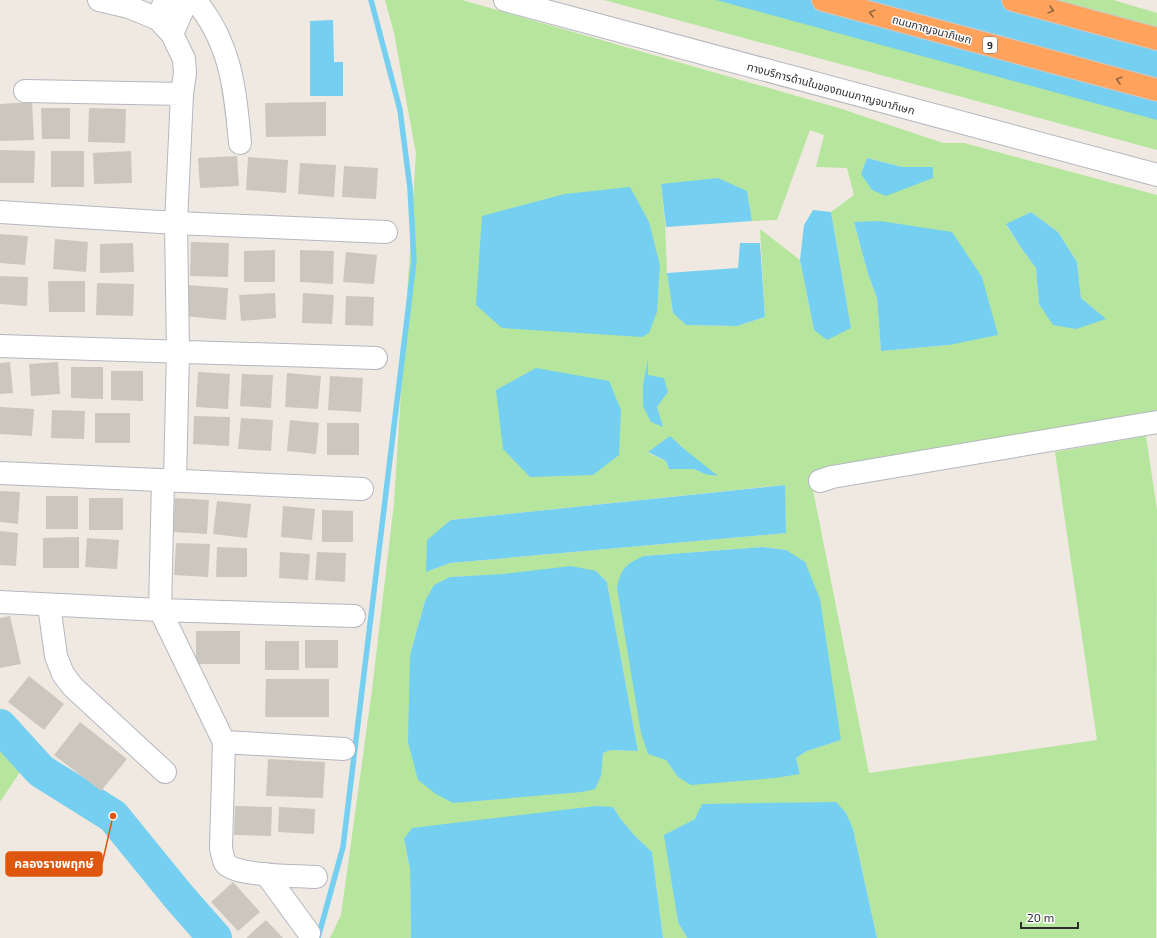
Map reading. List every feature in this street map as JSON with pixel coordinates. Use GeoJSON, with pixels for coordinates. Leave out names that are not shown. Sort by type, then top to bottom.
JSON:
{"type":"FeatureCollection","features":[{"type":"Feature","properties":{"kind":"highway","name":"ถนนกาญจนาภิเษก"},"geometry":{"type":"LineString","coordinates":[[823,0],[1157,90]]}},
{"type":"Feature","properties":{"kind":"highway"},"geometry":{"type":"LineString","coordinates":[[1013,0],[1157,39]]}},
{"type":"Feature","properties":{"kind":"street"},"geometry":{"type":"LineString","coordinates":[[99,0],[165,18],[184,59],[185,74],[182,94],[176,223],[178,352],[160,610],[224,742],[221,848],[225,863],[234,869],[266,874],[316,877]]}},
{"type":"Feature","properties":{"kind":"street"},"geometry":{"type":"LineString","coordinates":[[165,18],[187,0]]}},
{"type":"Feature","properties":{"kind":"street"},"geometry":{"type":"LineString","coordinates":[[194,0],[206,14],[217,33],[230,68],[235,94],[240,143]]}},
{"type":"Feature","properties":{"kind":"street","name":"ทางบริการด้านในของถนนกาญจนาภิเษก"},"geometry":{"type":"LineString","coordinates":[[505,0],[1157,175]]}},
{"type":"Feature","properties":{"kind":"street"},"geometry":{"type":"LineString","coordinates":[[25,92],[182,94]]}},
{"type":"Feature","properties":{"kind":"street"},"geometry":{"type":"LineString","coordinates":[[0,212],[176,223],[386,232]]}},
{"type":"Feature","properties":{"kind":"street"},"geometry":{"type":"LineString","coordinates":[[0,346],[376,358]]}},
{"type":"Feature","properties":{"kind":"street"},"geometry":{"type":"LineString","coordinates":[[820,481],[832,476],[1157,422]]}},
{"type":"Feature","properties":{"kind":"street"},"geometry":{"type":"LineString","coordinates":[[0,473],[362,489]]}},
{"type":"Feature","properties":{"kind":"street"},"geometry":{"type":"LineString","coordinates":[[0,602],[160,610],[354,616]]}},
{"type":"Feature","properties":{"kind":"street"},"geometry":{"type":"LineString","coordinates":[[49,605],[56,656],[63,674],[74,687],[165,772]]}},
{"type":"Feature","properties":{"kind":"street"},"geometry":{"type":"LineString","coordinates":[[224,742],[344,749]]}},
{"type":"Feature","properties":{"kind":"street"},"geometry":{"type":"LineString","coordinates":[[266,874],[309,933]]}},
{"type":"Feature","properties":{"kind":"green space"},"geometry":{"type":"Polygon","coordinates":[[[385,0],[462,0],[842,109],[943,143],[964,143],[1157,195],[1157,416],[811,480],[869,773],[1097,740],[1055,452],[1146,436],[1157,510],[1156,938],[877,938],[853,829],[836,802],[811,803],[695,819],[665,835],[678,922],[687,938],[663,938],[652,852],[635,836],[613,807],[404,839],[410,869],[411,938],[330,938],[341,915],[372,690],[394,503],[416,154],[394,33],[385,0]],[[810,130],[777,220],[752,221],[747,191],[661,184],[665,223],[667,273],[673,313],[686,325],[737,326],[765,317],[760,229],[800,260],[814,330],[851,328],[831,212],[854,195],[847,168],[816,167],[824,135],[810,130]],[[867,158],[861,174],[902,167],[867,158]],[[1031,212],[1006,225],[1036,268],[1039,304],[1105,319],[1081,298],[1077,262],[1058,232],[1031,212]],[[854,222],[868,274],[877,298],[881,351],[949,345],[854,222]],[[648,362],[643,385],[662,426],[657,407],[668,392],[648,375],[648,362]],[[670,436],[648,453],[666,461],[669,469],[694,469],[705,474],[683,448],[670,436]],[[784,485],[451,520],[426,572],[450,563],[786,533],[784,485]],[[763,547],[644,556],[666,760],[678,777],[800,773],[796,758],[807,751],[841,740],[786,550],[763,547]],[[596,571],[450,577],[425,601],[410,655],[603,753],[611,750],[638,751],[607,582],[596,571]]]}},
{"type":"Feature","properties":{"kind":"green space"},"geometry":{"type":"Polygon","coordinates":[[[604,0],[1113,0],[1157,13],[1157,150],[604,0]]]}},
{"type":"Feature","properties":{"kind":"green space"},"geometry":{"type":"Polygon","coordinates":[[[0,738],[24,766],[0,802],[0,738]]]}},
{"type":"Feature","properties":{"kind":"water"},"geometry":{"type":"Polygon","coordinates":[[[716,0],[1050,0],[1157,30],[1157,120],[716,0]]]}},
{"type":"Feature","properties":{"kind":"water"},"geometry":{"type":"Polygon","coordinates":[[[333,20],[334,62],[343,62],[343,96],[310,96],[310,21],[333,20]]]}},
{"type":"Feature","properties":{"kind":"water"},"geometry":{"type":"Polygon","coordinates":[[[867,158],[902,167],[933,167],[933,178],[886,196],[872,190],[861,174],[867,158]]]}},
{"type":"Feature","properties":{"kind":"water"},"geometry":{"type":"Polygon","coordinates":[[[718,178],[747,191],[752,221],[666,227],[661,184],[718,178]]]}},
{"type":"Feature","properties":{"kind":"water"},"geometry":{"type":"Polygon","coordinates":[[[630,187],[649,222],[660,265],[657,312],[649,333],[642,337],[502,328],[476,305],[482,216],[565,194],[630,187]]]}},
{"type":"Feature","properties":{"kind":"water"},"geometry":{"type":"Polygon","coordinates":[[[813,210],[831,212],[851,328],[827,340],[814,330],[800,260],[804,225],[813,210]]]}},
{"type":"Feature","properties":{"kind":"water"},"geometry":{"type":"Polygon","coordinates":[[[1031,212],[1058,232],[1077,262],[1081,298],[1106,319],[1076,329],[1053,325],[1039,304],[1036,268],[1006,224],[1031,212]]]}},
{"type":"Feature","properties":{"kind":"water"},"geometry":{"type":"Polygon","coordinates":[[[880,221],[952,232],[982,277],[998,335],[949,345],[881,351],[877,298],[868,274],[854,222],[880,221]]]}},
{"type":"Feature","properties":{"kind":"water"},"geometry":{"type":"Polygon","coordinates":[[[740,243],[760,243],[765,317],[737,326],[686,325],[673,313],[667,273],[738,268],[740,243]]]}},
{"type":"Feature","properties":{"kind":"water"},"geometry":{"type":"Polygon","coordinates":[[[648,359],[648,375],[664,378],[668,392],[657,407],[663,427],[651,422],[643,406],[643,385],[648,359]]]}},
{"type":"Feature","properties":{"kind":"water"},"geometry":{"type":"Polygon","coordinates":[[[536,368],[609,381],[621,410],[619,455],[593,475],[530,477],[503,449],[496,390],[536,368]]]}},
{"type":"Feature","properties":{"kind":"water"},"geometry":{"type":"Polygon","coordinates":[[[670,436],[718,476],[705,474],[694,469],[669,469],[666,461],[648,452],[670,436]]]}},
{"type":"Feature","properties":{"kind":"water"},"geometry":{"type":"Polygon","coordinates":[[[785,485],[786,533],[450,563],[426,572],[427,540],[451,520],[785,485]]]}},
{"type":"Feature","properties":{"kind":"water"},"geometry":{"type":"Polygon","coordinates":[[[763,547],[786,550],[805,562],[820,599],[841,740],[807,751],[796,758],[800,774],[775,778],[691,785],[678,777],[666,760],[648,754],[641,733],[617,588],[620,576],[629,564],[644,556],[763,547]]]}},
{"type":"Feature","properties":{"kind":"water"},"geometry":{"type":"Polygon","coordinates":[[[571,566],[596,571],[607,582],[638,751],[611,750],[603,753],[601,776],[595,789],[582,792],[453,803],[436,794],[418,780],[408,742],[410,655],[425,601],[434,585],[450,577],[504,574],[571,566]]]}},
{"type":"Feature","properties":{"kind":"water"},"geometry":{"type":"Polygon","coordinates":[[[836,802],[846,813],[853,829],[877,938],[687,938],[678,922],[664,835],[695,819],[702,804],[836,802]]]}},
{"type":"Feature","properties":{"kind":"water"},"geometry":{"type":"Polygon","coordinates":[[[596,806],[613,807],[635,836],[652,852],[663,938],[411,938],[410,869],[404,839],[412,828],[596,806]]]}},
{"type":"Feature","properties":{"kind":"building"},"geometry":{"type":"Polygon","coordinates":[[[32,102],[34,140],[0,141],[0,104],[32,102]]]}},
{"type":"Feature","properties":{"kind":"building"},"geometry":{"type":"Polygon","coordinates":[[[326,102],[326,136],[266,137],[265,103],[326,102]]]}},
{"type":"Feature","properties":{"kind":"building"},"geometry":{"type":"Polygon","coordinates":[[[41,108],[70,108],[70,139],[42,139],[41,108]]]}},
{"type":"Feature","properties":{"kind":"building"},"geometry":{"type":"Polygon","coordinates":[[[89,108],[126,109],[125,143],[88,142],[89,108]]]}},
{"type":"Feature","properties":{"kind":"building"},"geometry":{"type":"Polygon","coordinates":[[[0,150],[35,151],[34,183],[0,183],[0,150]]]}},
{"type":"Feature","properties":{"kind":"building"},"geometry":{"type":"Polygon","coordinates":[[[51,151],[84,151],[84,187],[51,187],[51,151]]]}},
{"type":"Feature","properties":{"kind":"building"},"geometry":{"type":"Polygon","coordinates":[[[131,151],[132,183],[94,184],[93,153],[131,151]]]}},
{"type":"Feature","properties":{"kind":"building"},"geometry":{"type":"Polygon","coordinates":[[[237,156],[239,186],[200,188],[198,158],[237,156]]]}},
{"type":"Feature","properties":{"kind":"building"},"geometry":{"type":"Polygon","coordinates":[[[248,157],[288,160],[286,193],[246,190],[248,157]]]}},
{"type":"Feature","properties":{"kind":"building"},"geometry":{"type":"Polygon","coordinates":[[[300,163],[336,165],[334,197],[298,194],[300,163]]]}},
{"type":"Feature","properties":{"kind":"building"},"geometry":{"type":"Polygon","coordinates":[[[344,166],[378,168],[376,199],[342,197],[344,166]]]}},
{"type":"Feature","properties":{"kind":"building"},"geometry":{"type":"Polygon","coordinates":[[[0,234],[28,236],[25,265],[0,263],[0,234]]]}},
{"type":"Feature","properties":{"kind":"building"},"geometry":{"type":"Polygon","coordinates":[[[55,239],[88,242],[86,272],[53,269],[55,239]]]}},
{"type":"Feature","properties":{"kind":"building"},"geometry":{"type":"Polygon","coordinates":[[[191,242],[229,243],[228,277],[190,276],[191,242]]]}},
{"type":"Feature","properties":{"kind":"building"},"geometry":{"type":"Polygon","coordinates":[[[133,243],[134,272],[100,273],[100,244],[133,243]]]}},
{"type":"Feature","properties":{"kind":"building"},"geometry":{"type":"Polygon","coordinates":[[[275,250],[275,282],[244,282],[244,251],[275,250]]]}},
{"type":"Feature","properties":{"kind":"building"},"geometry":{"type":"Polygon","coordinates":[[[300,250],[334,251],[333,284],[300,282],[300,250]]]}},
{"type":"Feature","properties":{"kind":"building"},"geometry":{"type":"Polygon","coordinates":[[[346,252],[377,255],[374,284],[343,282],[346,252]]]}},
{"type":"Feature","properties":{"kind":"building"},"geometry":{"type":"Polygon","coordinates":[[[0,276],[28,277],[27,306],[0,304],[0,276]]]}},
{"type":"Feature","properties":{"kind":"building"},"geometry":{"type":"Polygon","coordinates":[[[48,281],[85,281],[85,312],[49,312],[48,281]]]}},
{"type":"Feature","properties":{"kind":"building"},"geometry":{"type":"Polygon","coordinates":[[[97,283],[134,284],[133,316],[96,315],[97,283]]]}},
{"type":"Feature","properties":{"kind":"building"},"geometry":{"type":"Polygon","coordinates":[[[187,285],[228,288],[226,320],[184,316],[187,285]]]}},
{"type":"Feature","properties":{"kind":"building"},"geometry":{"type":"Polygon","coordinates":[[[275,293],[276,318],[241,321],[239,295],[275,293]]]}},
{"type":"Feature","properties":{"kind":"building"},"geometry":{"type":"Polygon","coordinates":[[[303,293],[334,295],[332,324],[302,323],[303,293]]]}},
{"type":"Feature","properties":{"kind":"building"},"geometry":{"type":"Polygon","coordinates":[[[346,296],[374,297],[373,326],[345,325],[346,296]]]}},
{"type":"Feature","properties":{"kind":"building"},"geometry":{"type":"Polygon","coordinates":[[[10,362],[13,393],[0,394],[0,363],[10,362]]]}},
{"type":"Feature","properties":{"kind":"building"},"geometry":{"type":"Polygon","coordinates":[[[58,362],[60,394],[31,396],[29,364],[58,362]]]}},
{"type":"Feature","properties":{"kind":"building"},"geometry":{"type":"Polygon","coordinates":[[[71,367],[103,367],[103,399],[71,398],[71,367]]]}},
{"type":"Feature","properties":{"kind":"building"},"geometry":{"type":"Polygon","coordinates":[[[111,371],[143,371],[143,401],[111,400],[111,371]]]}},
{"type":"Feature","properties":{"kind":"building"},"geometry":{"type":"Polygon","coordinates":[[[198,372],[230,374],[228,409],[196,407],[198,372]]]}},
{"type":"Feature","properties":{"kind":"building"},"geometry":{"type":"Polygon","coordinates":[[[287,373],[321,376],[318,409],[285,407],[287,373]]]}},
{"type":"Feature","properties":{"kind":"building"},"geometry":{"type":"Polygon","coordinates":[[[242,374],[273,375],[271,408],[240,406],[242,374]]]}},
{"type":"Feature","properties":{"kind":"building"},"geometry":{"type":"Polygon","coordinates":[[[330,376],[363,378],[361,412],[328,410],[330,376]]]}},
{"type":"Feature","properties":{"kind":"building"},"geometry":{"type":"Polygon","coordinates":[[[0,407],[34,409],[32,436],[0,434],[0,407]]]}},
{"type":"Feature","properties":{"kind":"building"},"geometry":{"type":"Polygon","coordinates":[[[52,410],[85,411],[84,439],[51,438],[52,410]]]}},
{"type":"Feature","properties":{"kind":"building"},"geometry":{"type":"Polygon","coordinates":[[[95,413],[130,413],[130,443],[95,443],[95,413]]]}},
{"type":"Feature","properties":{"kind":"building"},"geometry":{"type":"Polygon","coordinates":[[[194,416],[230,417],[229,446],[193,444],[194,416]]]}},
{"type":"Feature","properties":{"kind":"building"},"geometry":{"type":"Polygon","coordinates":[[[241,418],[273,420],[271,451],[238,449],[241,418]]]}},
{"type":"Feature","properties":{"kind":"building"},"geometry":{"type":"Polygon","coordinates":[[[290,420],[319,423],[316,454],[287,451],[290,420]]]}},
{"type":"Feature","properties":{"kind":"building"},"geometry":{"type":"Polygon","coordinates":[[[327,423],[359,423],[359,455],[327,455],[327,423]]]}},
{"type":"Feature","properties":{"kind":"building"},"geometry":{"type":"Polygon","coordinates":[[[0,491],[20,492],[18,524],[0,522],[0,491]]]}},
{"type":"Feature","properties":{"kind":"building"},"geometry":{"type":"Polygon","coordinates":[[[46,496],[78,496],[78,529],[46,529],[46,496]]]}},
{"type":"Feature","properties":{"kind":"building"},"geometry":{"type":"Polygon","coordinates":[[[89,498],[123,498],[123,530],[89,530],[89,498]]]}},
{"type":"Feature","properties":{"kind":"building"},"geometry":{"type":"Polygon","coordinates":[[[175,498],[209,500],[207,534],[173,532],[175,498]]]}},
{"type":"Feature","properties":{"kind":"building"},"geometry":{"type":"Polygon","coordinates":[[[217,501],[251,504],[247,538],[213,534],[217,501]]]}},
{"type":"Feature","properties":{"kind":"building"},"geometry":{"type":"Polygon","coordinates":[[[283,506],[315,509],[312,540],[281,537],[283,506]]]}},
{"type":"Feature","properties":{"kind":"building"},"geometry":{"type":"Polygon","coordinates":[[[322,510],[353,511],[353,542],[322,542],[322,510]]]}},
{"type":"Feature","properties":{"kind":"building"},"geometry":{"type":"Polygon","coordinates":[[[0,531],[18,533],[16,566],[0,565],[0,531]]]}},
{"type":"Feature","properties":{"kind":"building"},"geometry":{"type":"Polygon","coordinates":[[[79,537],[79,568],[43,568],[43,538],[79,537]]]}},
{"type":"Feature","properties":{"kind":"building"},"geometry":{"type":"Polygon","coordinates":[[[87,538],[119,540],[117,569],[85,567],[87,538]]]}},
{"type":"Feature","properties":{"kind":"building"},"geometry":{"type":"Polygon","coordinates":[[[176,543],[210,544],[208,577],[174,575],[176,543]]]}},
{"type":"Feature","properties":{"kind":"building"},"geometry":{"type":"Polygon","coordinates":[[[217,547],[247,548],[247,577],[216,577],[217,547]]]}},
{"type":"Feature","properties":{"kind":"building"},"geometry":{"type":"Polygon","coordinates":[[[280,552],[310,554],[308,580],[279,578],[280,552]]]}},
{"type":"Feature","properties":{"kind":"building"},"geometry":{"type":"Polygon","coordinates":[[[317,552],[346,553],[345,582],[315,580],[317,552]]]}},
{"type":"Feature","properties":{"kind":"building"},"geometry":{"type":"Polygon","coordinates":[[[10,616],[21,664],[0,668],[0,618],[10,616]]]}},
{"type":"Feature","properties":{"kind":"building"},"geometry":{"type":"Polygon","coordinates":[[[196,631],[240,631],[240,664],[196,664],[196,631]]]}},
{"type":"Feature","properties":{"kind":"building"},"geometry":{"type":"Polygon","coordinates":[[[305,640],[338,640],[338,668],[305,668],[305,640]]]}},
{"type":"Feature","properties":{"kind":"building"},"geometry":{"type":"Polygon","coordinates":[[[265,641],[299,641],[299,670],[265,670],[265,641]]]}},
{"type":"Feature","properties":{"kind":"building"},"geometry":{"type":"Polygon","coordinates":[[[29,676],[64,704],[44,730],[8,702],[29,676]]]}},
{"type":"Feature","properties":{"kind":"building"},"geometry":{"type":"Polygon","coordinates":[[[266,679],[329,679],[329,717],[265,717],[266,679]]]}},
{"type":"Feature","properties":{"kind":"building"},"geometry":{"type":"Polygon","coordinates":[[[80,722],[127,759],[101,791],[54,755],[80,722]]]}},
{"type":"Feature","properties":{"kind":"building"},"geometry":{"type":"Polygon","coordinates":[[[268,759],[325,762],[323,798],[266,796],[268,759]]]}},
{"type":"Feature","properties":{"kind":"building"},"geometry":{"type":"Polygon","coordinates":[[[235,806],[272,807],[271,836],[234,835],[235,806]]]}},
{"type":"Feature","properties":{"kind":"building"},"geometry":{"type":"Polygon","coordinates":[[[279,807],[315,809],[314,834],[278,832],[279,807]]]}},
{"type":"Feature","properties":{"kind":"building"},"geometry":{"type":"Polygon","coordinates":[[[233,882],[260,912],[238,931],[211,902],[233,882]]]}},
{"type":"Feature","properties":{"kind":"building"},"geometry":{"type":"Polygon","coordinates":[[[266,920],[283,938],[246,938],[266,920]]]}},
{"type":"Feature","properties":{"kind":"waterway"},"geometry":{"type":"LineString","coordinates":[[318,938],[343,847],[414,261],[410,188],[400,110],[371,0]]}},
{"type":"Feature","properties":{"kind":"waterway"},"geometry":{"type":"LineString","coordinates":[[0,726],[41,771],[113,816],[179,897],[215,938]]}},
{"type":"Feature","properties":{"kind":"place","name":"คลองราชพฤกษ์"},"geometry":{"type":"Point","coordinates":[113,816]}}]}
